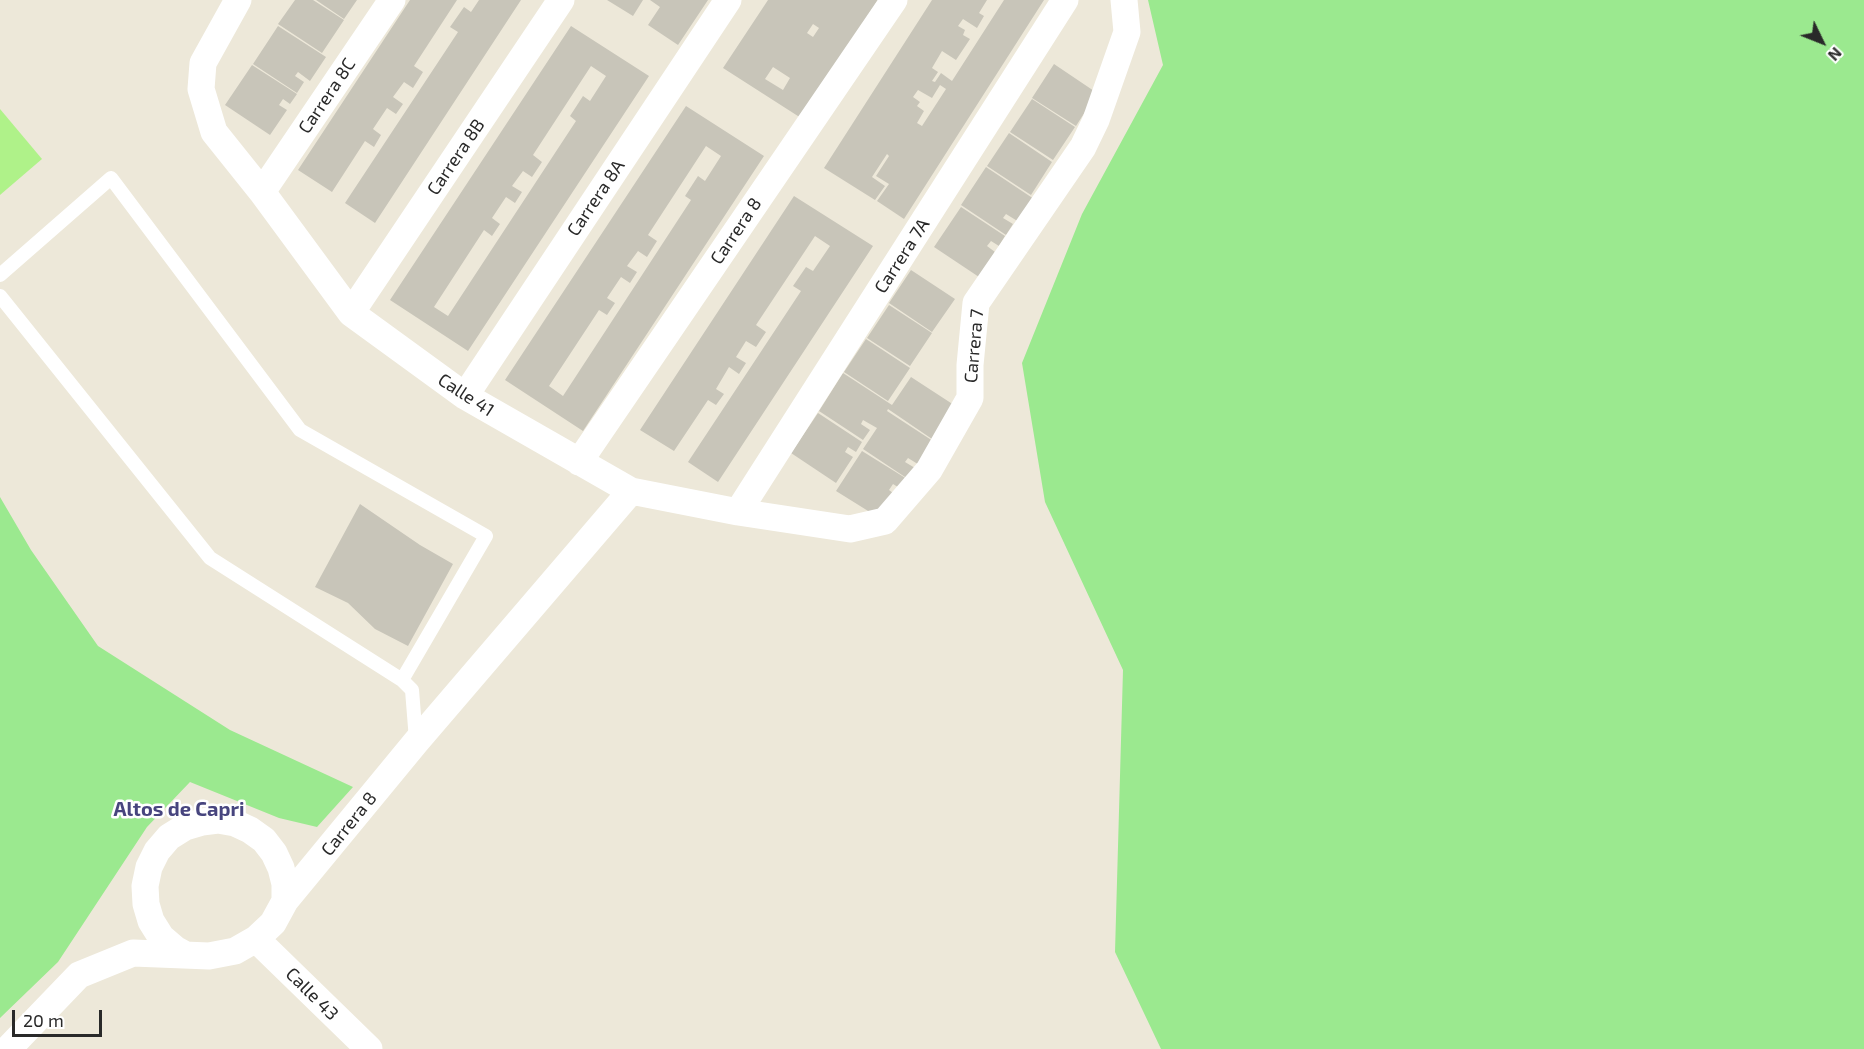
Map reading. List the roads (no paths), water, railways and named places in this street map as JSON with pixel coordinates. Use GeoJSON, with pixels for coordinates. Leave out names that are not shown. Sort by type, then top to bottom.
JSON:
{"type":"FeatureCollection","features":[{"type":"Feature","properties":{"kind":"street","name":"Calle 41"},"geometry":{"type":"LineString","coordinates":[[238,0],[203,63],[201,89],[214,132],[262,192],[351,313],[465,396],[631,491],[738,512],[850,529]]}},
{"type":"Feature","properties":{"kind":"street","name":"Carrera 8C"},"geometry":{"type":"LineString","coordinates":[[262,192],[392,0]]}},
{"type":"Feature","properties":{"kind":"street","name":"Carrera 8B"},"geometry":{"type":"LineString","coordinates":[[351,313],[561,0]]}},
{"type":"Feature","properties":{"kind":"street","name":"Carrera 8A"},"geometry":{"type":"LineString","coordinates":[[465,396],[728,0]]}},
{"type":"Feature","properties":{"kind":"street","name":"Carrera 8"},"geometry":{"type":"LineString","coordinates":[[579,462],[894,0]]}},
{"type":"Feature","properties":{"kind":"street","name":"Carrera 7A"},"geometry":{"type":"LineString","coordinates":[[738,512],[1065,0]]}},
{"type":"Feature","properties":{"kind":"street","name":"Carrera 7"},"geometry":{"type":"LineString","coordinates":[[850,529],[885,521],[928,470],[970,398],[970,365],[976,303],[1083,147],[1113,76],[1127,32],[1124,0]]}},
{"type":"Feature","properties":{"kind":"street","name":"Carrera 8"},"geometry":{"type":"LineString","coordinates":[[8,1049],[79,975],[133,953],[209,956],[235,951],[256,939],[273,922],[285,901],[416,742],[631,491]]}},
{"type":"Feature","properties":{"kind":"street"},"geometry":{"type":"LineString","coordinates":[[186,955],[161,937],[151,921],[144,886],[148,867],[157,851],[169,837],[185,827],[218,820],[235,823],[264,840],[281,867],[285,884],[285,901]]}},
{"type":"Feature","properties":{"kind":"street","name":"Calle 43"},"geometry":{"type":"LineString","coordinates":[[256,939],[369,1049]]}},
{"type":"Feature","properties":{"kind":"lane"},"geometry":{"type":"LineString","coordinates":[[0,275],[111,178],[300,430],[486,536],[402,680]]}},
{"type":"Feature","properties":{"kind":"lane"},"geometry":{"type":"LineString","coordinates":[[0,296],[210,558],[402,680],[412,690],[416,742]]}},
{"type":"Feature","properties":{"kind":"district","name":"Altos de Capri"},"geometry":{"type":"Point","coordinates":[179,809]}}]}
